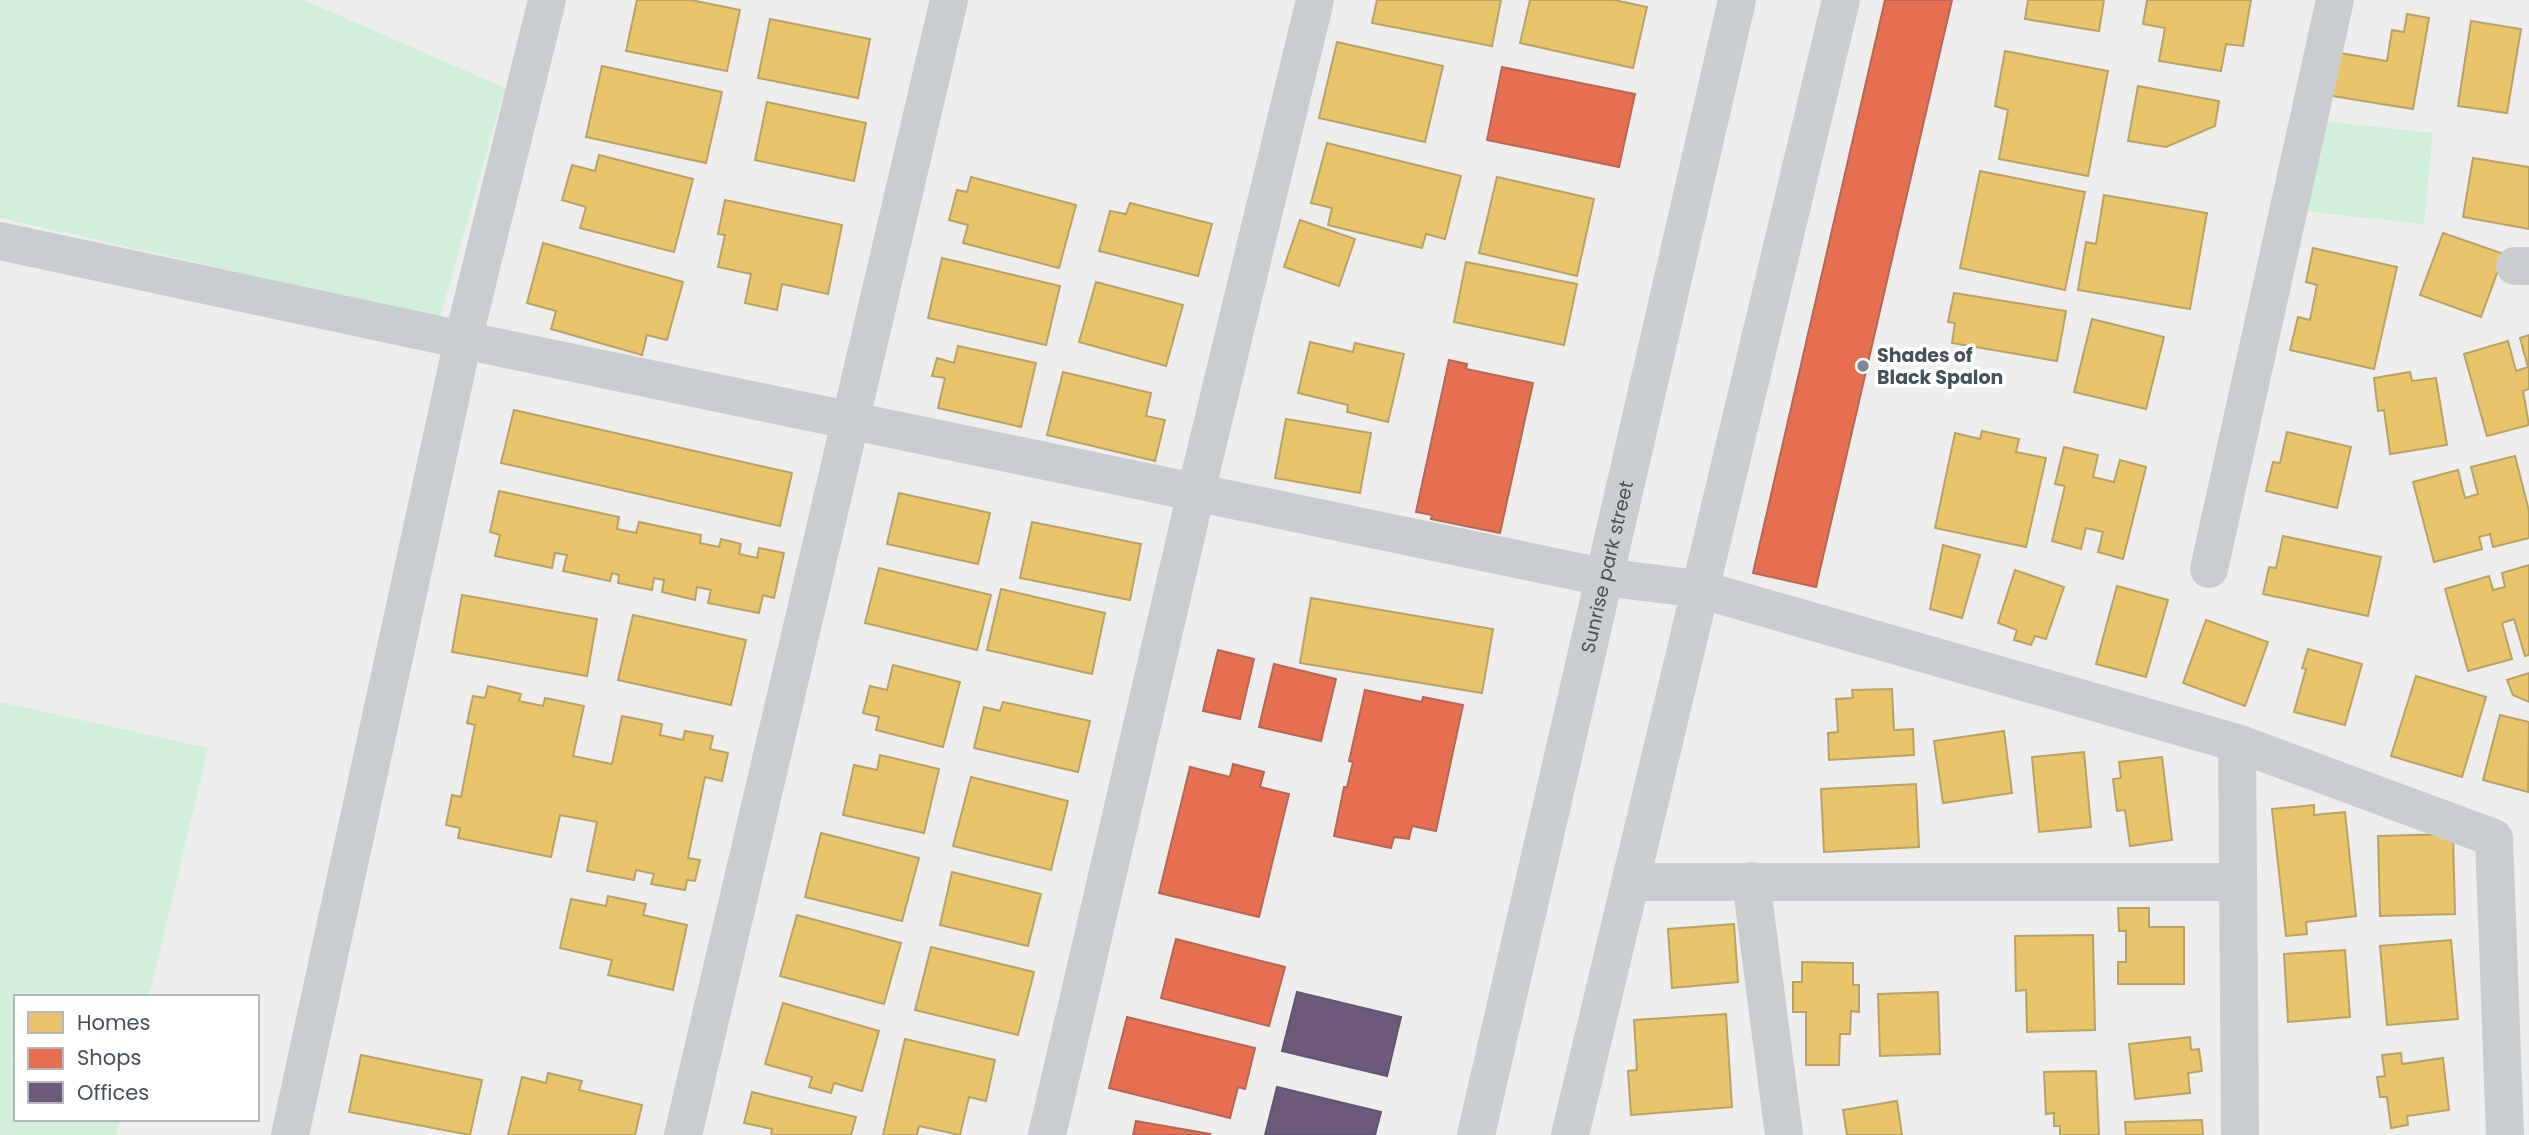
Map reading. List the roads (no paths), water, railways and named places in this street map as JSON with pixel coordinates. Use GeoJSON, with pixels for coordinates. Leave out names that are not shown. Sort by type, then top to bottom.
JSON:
{"type":"FeatureCollection","features":[{"type":"Feature","properties":{"kind":"main road","name":"Sunrise park street"},"geometry":{"type":"LineString","coordinates":[[1476,1135],[1737,0]]}},
{"type":"Feature","properties":{"kind":"main road"},"geometry":{"type":"LineString","coordinates":[[1570,1135],[1841,0]]}},
{"type":"Feature","properties":{"kind":"street"},"geometry":{"type":"LineString","coordinates":[[290,1135],[463,340],[547,0]]}},
{"type":"Feature","properties":{"kind":"street"},"geometry":{"type":"LineString","coordinates":[[683,1135],[949,0]]}},
{"type":"Feature","properties":{"kind":"street"},"geometry":{"type":"LineString","coordinates":[[1047,1135],[1196,492],[1315,0]]}},
{"type":"Feature","properties":{"kind":"street"},"geometry":{"type":"LineString","coordinates":[[2209,569],[2335,0]]}},
{"type":"Feature","properties":{"kind":"street"},"geometry":{"type":"LineString","coordinates":[[0,242],[1603,577],[1699,589],[2237,743],[2494,838],[2514,949],[2505,1135]]}},
{"type":"Feature","properties":{"kind":"street"},"geometry":{"type":"LineString","coordinates":[[2237,743],[2240,1135]]}},
{"type":"Feature","properties":{"kind":"street"},"geometry":{"type":"LineString","coordinates":[[1631,881],[2236,882]]}},
{"type":"Feature","properties":{"kind":"street"},"geometry":{"type":"LineString","coordinates":[[1751,881],[1783,1135]]}},
{"type":"Feature","properties":{"kind":"place","name":"Shades of Black Spalon"},"geometry":{"type":"Point","coordinates":[1863,366]}}]}
